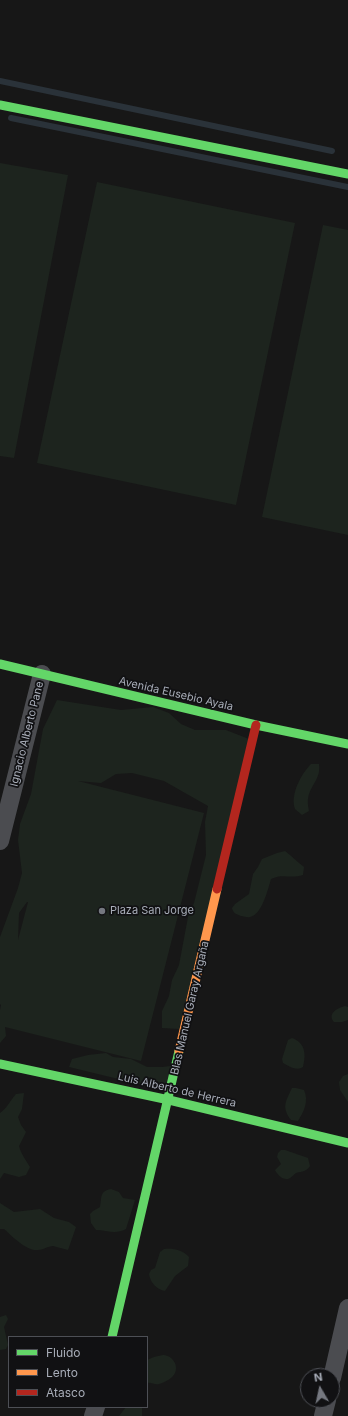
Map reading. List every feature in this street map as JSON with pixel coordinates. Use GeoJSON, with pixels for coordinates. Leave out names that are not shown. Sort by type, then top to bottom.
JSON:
{"type":"FeatureCollection","features":[{"type":"Feature","properties":{"kind":"street"},"geometry":{"type":"LineString","coordinates":[[0,105],[348,174]]}},
{"type":"Feature","properties":{"kind":"street","name":"Avenida Eusebio Ayala"},"geometry":{"type":"LineString","coordinates":[[0,664],[256,725],[348,744]]}},
{"type":"Feature","properties":{"kind":"street","name":"Ignacio Alberto Pane"},"geometry":{"type":"LineString","coordinates":[[0,841],[42,674]]}},
{"type":"Feature","properties":{"kind":"street","name":"Blas Manuel Garay Argaña"},"geometry":{"type":"LineString","coordinates":[[112,1336],[256,725]]}},
{"type":"Feature","properties":{"kind":"street","name":"Luis Alberto de Herrera"},"geometry":{"type":"LineString","coordinates":[[0,1064],[169,1100],[348,1142]]}},
{"type":"Feature","properties":{"kind":"street"},"geometry":{"type":"LineString","coordinates":[[334,1368],[348,1308]]}},
{"type":"Feature","properties":{"kind":"shaded area"},"geometry":{"type":"Polygon","coordinates":[[[0,163],[68,175],[14,458],[0,456],[0,163]]]}},
{"type":"Feature","properties":{"kind":"shaded area"},"geometry":{"type":"Polygon","coordinates":[[[97,182],[295,223],[236,505],[37,463],[97,182]]]}},
{"type":"Feature","properties":{"kind":"shaded area"},"geometry":{"type":"Polygon","coordinates":[[[323,225],[348,230],[348,535],[262,517],[323,225]]]}},
{"type":"Feature","properties":{"kind":"shaded area","name":"Plaza San Jorge"},"geometry":{"type":"Polygon","coordinates":[[[57,700],[121,710],[153,707],[169,713],[181,724],[195,730],[226,730],[254,741],[179,1029],[162,1028],[162,1011],[169,996],[172,980],[179,965],[188,917],[194,903],[206,855],[205,822],[208,806],[164,781],[132,773],[116,774],[101,783],[78,781],[204,813],[141,1061],[5,1027],[6,1036],[0,1043],[0,937],[22,873],[18,840],[20,824],[31,794],[43,729],[57,700]],[[28,902],[19,913],[18,940],[28,902]]]}},
{"type":"Feature","properties":{"kind":"shaded area"},"geometry":{"type":"Polygon","coordinates":[[[311,764],[319,764],[319,773],[308,796],[309,811],[302,815],[295,809],[295,791],[300,779],[311,764]]]}},
{"type":"Feature","properties":{"kind":"shaded area"},"geometry":{"type":"Polygon","coordinates":[[[285,851],[304,867],[303,875],[279,876],[271,879],[264,901],[258,912],[250,917],[241,916],[235,913],[232,908],[249,894],[253,874],[262,859],[285,851]]]}},
{"type":"Feature","properties":{"kind":"shaded area"},"geometry":{"type":"Polygon","coordinates":[[[345,1006],[348,1007],[348,1020],[334,1022],[332,1019],[332,1014],[339,1008],[345,1006]]]}},
{"type":"Feature","properties":{"kind":"shaded area"},"geometry":{"type":"Polygon","coordinates":[[[292,1038],[300,1043],[305,1054],[303,1067],[298,1069],[283,1063],[282,1059],[288,1040],[292,1038]]]}},
{"type":"Feature","properties":{"kind":"shaded area"},"geometry":{"type":"Polygon","coordinates":[[[106,1053],[113,1057],[131,1059],[147,1067],[179,1065],[168,1091],[69,1067],[72,1059],[106,1053]]]}},
{"type":"Feature","properties":{"kind":"shaded area"},"geometry":{"type":"Polygon","coordinates":[[[348,1074],[348,1102],[340,1090],[339,1082],[343,1076],[348,1074]]]}},
{"type":"Feature","properties":{"kind":"shaded area"},"geometry":{"type":"Polygon","coordinates":[[[292,1088],[304,1090],[306,1098],[305,1106],[298,1121],[291,1120],[285,1108],[286,1100],[292,1088]]]}},
{"type":"Feature","properties":{"kind":"shaded area"},"geometry":{"type":"Polygon","coordinates":[[[24,1093],[22,1109],[18,1117],[26,1132],[19,1146],[30,1167],[26,1175],[19,1177],[4,1173],[0,1179],[0,1113],[7,1107],[16,1094],[24,1093]]]}},
{"type":"Feature","properties":{"kind":"shaded area"},"geometry":{"type":"Polygon","coordinates":[[[281,1150],[308,1158],[309,1168],[296,1173],[288,1179],[282,1178],[275,1170],[281,1164],[277,1157],[281,1150]]]}},
{"type":"Feature","properties":{"kind":"shaded area"},"geometry":{"type":"Polygon","coordinates":[[[111,1189],[119,1192],[123,1198],[135,1200],[126,1229],[118,1232],[96,1230],[91,1223],[90,1214],[100,1207],[101,1198],[104,1191],[111,1189]]]}},
{"type":"Feature","properties":{"kind":"shaded area"},"geometry":{"type":"Polygon","coordinates":[[[0,1203],[14,1212],[40,1209],[54,1218],[69,1222],[76,1227],[68,1250],[53,1246],[40,1250],[33,1250],[24,1246],[4,1229],[0,1229],[0,1203]]]}},
{"type":"Feature","properties":{"kind":"shaded area"},"geometry":{"type":"Polygon","coordinates":[[[164,1249],[178,1250],[189,1257],[188,1266],[175,1276],[165,1291],[154,1285],[149,1274],[151,1270],[155,1268],[160,1252],[164,1249]]]}},
{"type":"Feature","properties":{"kind":"shaded area"},"geometry":{"type":"Polygon","coordinates":[[[6,1315],[8,1319],[4,1327],[8,1345],[6,1349],[0,1350],[0,1317],[6,1315]]]}},
{"type":"Feature","properties":{"kind":"shaded area"},"geometry":{"type":"Polygon","coordinates":[[[166,1355],[174,1361],[176,1366],[174,1375],[168,1380],[159,1384],[148,1383],[148,1360],[166,1355]]]}},
{"type":"Feature","properties":{"kind":"shaded area"},"geometry":{"type":"Polygon","coordinates":[[[125,1408],[142,1408],[142,1416],[119,1416],[125,1408]]]}},
{"type":"Feature","properties":{"kind":"waterway"},"geometry":{"type":"LineString","coordinates":[[0,81],[332,151]]}},
{"type":"Feature","properties":{"kind":"waterway"},"geometry":{"type":"LineString","coordinates":[[11,118],[348,187]]}},
{"type":"Feature","properties":{"kind":"traffic: fast"},"geometry":{"type":"LineString","coordinates":[[0,105],[348,174]]}},
{"type":"Feature","properties":{"kind":"traffic: fast"},"geometry":{"type":"LineString","coordinates":[[0,664],[256,725],[348,744]]}},
{"type":"Feature","properties":{"kind":"traffic: fast"},"geometry":{"type":"LineString","coordinates":[[112,1336],[179,1051]]}},
{"type":"Feature","properties":{"kind":"traffic: fast"},"geometry":{"type":"LineString","coordinates":[[0,1064],[169,1100],[348,1143]]}},
{"type":"Feature","properties":{"kind":"traffic: slow"},"geometry":{"type":"LineString","coordinates":[[179,1051],[217,889]]}},
{"type":"Feature","properties":{"kind":"traffic: jam"},"geometry":{"type":"LineString","coordinates":[[217,889],[256,725]]}},
{"type":"Feature","properties":{"kind":"place","name":"Plaza San Jorge"},"geometry":{"type":"Point","coordinates":[102,911]}}]}
